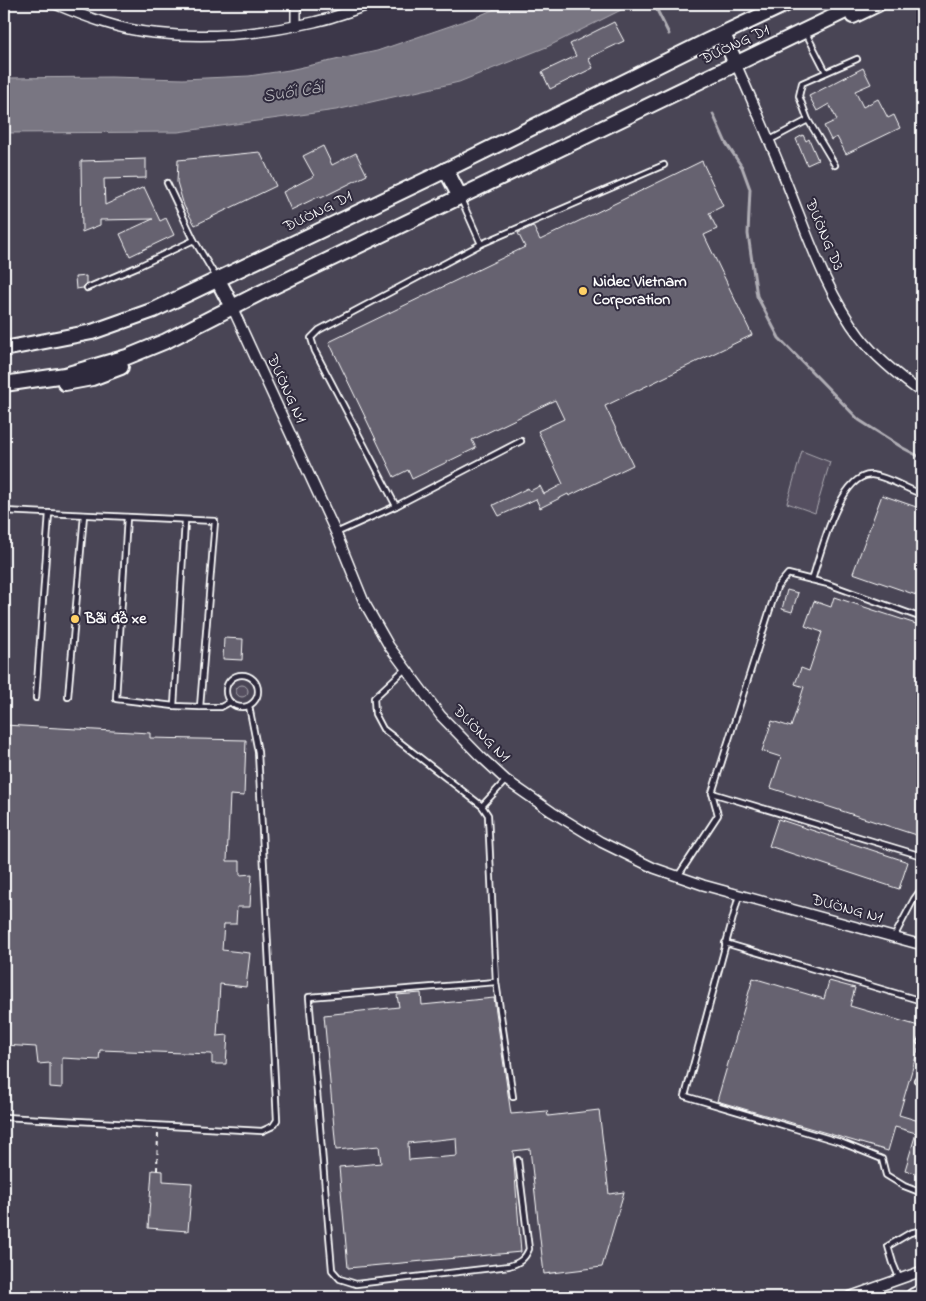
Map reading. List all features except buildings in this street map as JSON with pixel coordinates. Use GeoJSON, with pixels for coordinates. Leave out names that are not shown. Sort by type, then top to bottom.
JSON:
{"type":"FeatureCollection","features":[{"type":"Feature","properties":{"kind":"highway"},"geometry":{"type":"LineString","coordinates":[[914,1297],[922,1294]]}},
{"type":"Feature","properties":{"kind":"main road","name":"ĐƯỜNG D1"},"geometry":{"type":"LineString","coordinates":[[758,17],[768,4]]}},
{"type":"Feature","properties":{"kind":"main road","name":"ĐƯỜNG D1"},"geometry":{"type":"LineString","coordinates":[[4,341],[10,348],[92,332],[183,298],[786,4]]}},
{"type":"Feature","properties":{"kind":"main road","name":"ĐƯỜNG D1"},"geometry":{"type":"LineString","coordinates":[[4,384],[65,375],[127,357],[166,341],[266,290],[495,180],[513,180],[675,100],[685,94],[697,82],[860,4]]}},
{"type":"Feature","properties":{"kind":"main road","name":"ĐƯỜNG D1"},"geometry":{"type":"LineString","coordinates":[[787,39],[808,37],[878,4]]}},
{"type":"Feature","properties":{"kind":"main road"},"geometry":{"type":"LineString","coordinates":[[723,34],[736,64]]}},
{"type":"Feature","properties":{"kind":"main road"},"geometry":{"type":"LineString","coordinates":[[446,170],[460,197]]}},
{"type":"Feature","properties":{"kind":"main road"},"geometry":{"type":"LineString","coordinates":[[218,280],[232,307]]}},
{"type":"Feature","properties":{"kind":"main road","name":"ĐƯỜNG D1"},"geometry":{"type":"LineString","coordinates":[[4,392],[92,378],[145,359],[182,342],[191,327]]}},
{"type":"Feature","properties":{"kind":"street"},"geometry":{"type":"LineString","coordinates":[[55,4],[114,25],[153,33],[208,36],[296,26],[316,22],[372,4]]}},
{"type":"Feature","properties":{"kind":"street"},"geometry":{"type":"LineString","coordinates":[[296,4],[296,26]]}},
{"type":"Feature","properties":{"kind":"street","name":"ĐƯỜNG D3"},"geometry":{"type":"LineString","coordinates":[[736,64],[770,140],[833,295],[860,337],[896,374],[922,393]]}},
{"type":"Feature","properties":{"kind":"street","name":"ĐƯỜNG N1"},"geometry":{"type":"LineString","coordinates":[[232,307],[336,534],[364,602],[389,646],[405,669],[441,716],[480,756],[506,780],[552,812],[601,842],[654,868],[739,895],[922,945]]}},
{"type":"Feature","properties":{"kind":"street"},"geometry":{"type":"LineString","coordinates":[[849,1297],[922,1271]]}},
{"type":"Feature","properties":{"kind":"lane"},"geometry":{"type":"LineString","coordinates":[[808,37],[826,72]]}},
{"type":"Feature","properties":{"kind":"lane"},"geometry":{"type":"LineString","coordinates":[[835,165],[808,120],[799,96],[802,82],[857,59]]}},
{"type":"Feature","properties":{"kind":"lane"},"geometry":{"type":"LineString","coordinates":[[770,140],[808,120]]}},
{"type":"Feature","properties":{"kind":"lane"},"geometry":{"type":"LineString","coordinates":[[396,506],[315,351],[311,338],[319,330],[481,244],[664,165]]}},
{"type":"Feature","properties":{"kind":"lane"},"geometry":{"type":"LineString","coordinates":[[167,183],[194,240],[218,280]]}},
{"type":"Feature","properties":{"kind":"lane"},"geometry":{"type":"LineString","coordinates":[[460,197],[481,244]]}},
{"type":"Feature","properties":{"kind":"lane"},"geometry":{"type":"LineString","coordinates":[[88,288],[194,240]]}},
{"type":"Feature","properties":{"kind":"lane"},"geometry":{"type":"LineString","coordinates":[[336,534],[396,506],[521,441]]}},
{"type":"Feature","properties":{"kind":"lane"},"geometry":{"type":"LineString","coordinates":[[812,580],[837,506],[856,480],[870,475],[922,494]]}},
{"type":"Feature","properties":{"kind":"lane"},"geometry":{"type":"LineString","coordinates":[[4,542],[5,511],[214,521],[200,707]]}},
{"type":"Feature","properties":{"kind":"lane"},"geometry":{"type":"LineString","coordinates":[[36,698],[49,513]]}},
{"type":"Feature","properties":{"kind":"lane"},"geometry":{"type":"LineString","coordinates":[[68,697],[84,515]]}},
{"type":"Feature","properties":{"kind":"lane"},"geometry":{"type":"LineString","coordinates":[[127,517],[116,699],[200,707],[220,707],[230,702]]}},
{"type":"Feature","properties":{"kind":"lane"},"geometry":{"type":"LineString","coordinates":[[174,706],[186,520]]}},
{"type":"Feature","properties":{"kind":"lane"},"geometry":{"type":"LineString","coordinates":[[678,876],[718,816],[712,793],[777,587],[788,574],[828,584],[922,618]]}},
{"type":"Feature","properties":{"kind":"lane"},"geometry":{"type":"LineString","coordinates":[[405,669],[374,698],[374,714],[383,729],[482,806],[488,814],[496,982],[513,1097]]}},
{"type":"Feature","properties":{"kind":"lane"},"geometry":{"type":"LineString","coordinates":[[246,675],[254,680],[258,689],[256,699],[249,706],[239,707],[230,702],[226,693],[228,683],[235,676],[246,675]]}},
{"type":"Feature","properties":{"kind":"lane"},"geometry":{"type":"LineString","coordinates":[[4,1117],[262,1131],[273,1126],[277,1120],[258,752],[249,706]]}},
{"type":"Feature","properties":{"kind":"lane"},"geometry":{"type":"LineString","coordinates":[[482,806],[506,780]]}},
{"type":"Feature","properties":{"kind":"lane"},"geometry":{"type":"LineString","coordinates":[[712,793],[922,856]]}},
{"type":"Feature","properties":{"kind":"lane"},"geometry":{"type":"LineString","coordinates":[[894,937],[922,888]]}},
{"type":"Feature","properties":{"kind":"lane"},"geometry":{"type":"LineString","coordinates":[[739,895],[685,1096],[840,1142],[882,1158],[886,1175],[904,1186],[919,1190],[922,1193]]}},
{"type":"Feature","properties":{"kind":"lane"},"geometry":{"type":"LineString","coordinates":[[725,943],[922,1002]]}},
{"type":"Feature","properties":{"kind":"lane"},"geometry":{"type":"LineString","coordinates":[[496,982],[309,997],[332,1270],[340,1279],[356,1284],[508,1266],[518,1263],[526,1256],[529,1249],[518,1160]]}},
{"type":"Feature","properties":{"kind":"lane"},"geometry":{"type":"LineString","coordinates":[[900,1280],[892,1263],[888,1246],[922,1230]]}},
{"type":"Feature","properties":{"kind":"path"},"geometry":{"type":"LineString","coordinates":[[157,1170],[158,1126]]}},
{"type":"Feature","properties":{"kind":"shaded area"},"geometry":{"type":"Polygon","coordinates":[[[633,4],[922,4],[922,1281],[887,1297],[4,1297],[4,133],[178,132],[336,110],[459,82],[549,46],[633,4]]]}},
{"type":"Feature","properties":{"kind":"shaded area"},"geometry":{"type":"Polygon","coordinates":[[[802,451],[830,462],[815,513],[787,503],[802,451]]]}},
{"type":"Feature","properties":{"kind":"shaded area"},"geometry":{"type":"Polygon","coordinates":[[[244,685],[247,686],[247,696],[240,697],[237,696],[236,689],[237,686],[244,685]]]}},
{"type":"Feature","properties":{"kind":"water","name":"Suối Cái"},"geometry":{"type":"Polygon","coordinates":[[[506,4],[633,4],[549,46],[459,82],[336,110],[178,132],[4,133],[4,78],[111,77],[183,79],[249,76],[289,70],[377,51],[476,17],[506,4]]]}},
{"type":"Feature","properties":{"kind":"waterway"},"geometry":{"type":"LineString","coordinates":[[654,4],[669,34]]}},
{"type":"Feature","properties":{"kind":"waterway"},"geometry":{"type":"LineString","coordinates":[[713,114],[726,143],[742,167],[750,189],[748,234],[757,296],[779,338],[859,420],[922,458]]}},
{"type":"Feature","properties":{"kind":"place","name":"Nidec Vietnam Corporation"},"geometry":{"type":"Point","coordinates":[583,291]}},
{"type":"Feature","properties":{"kind":"place","name":"Bãi đỗ xe"},"geometry":{"type":"Point","coordinates":[75,619]}}]}
